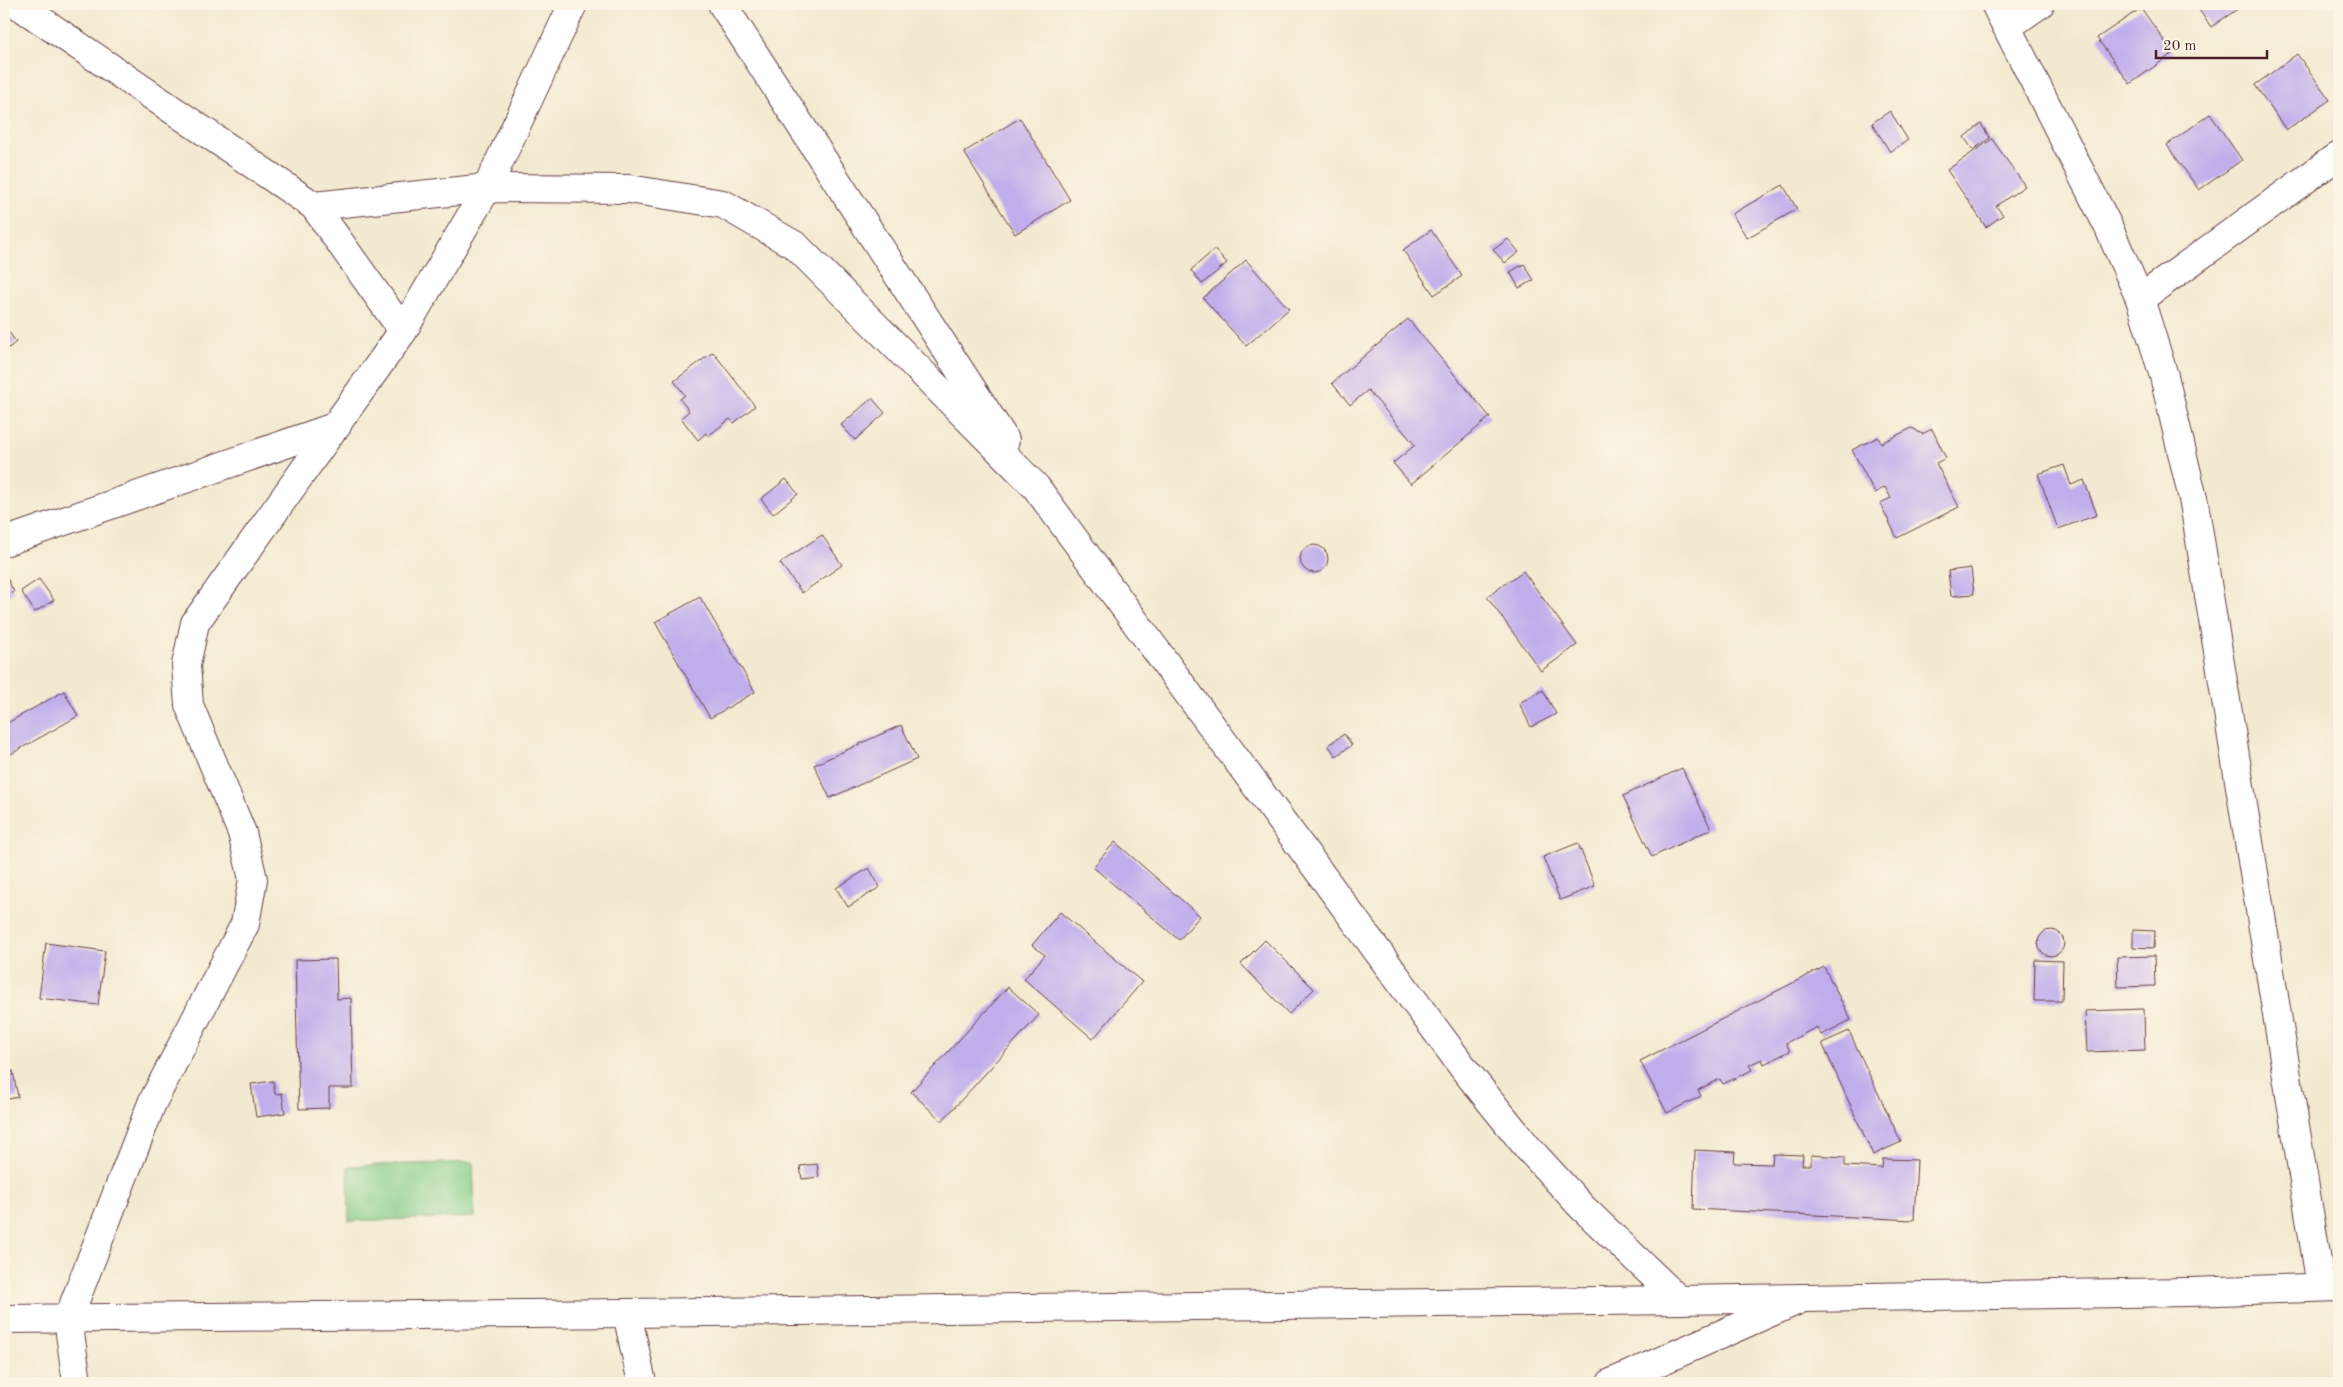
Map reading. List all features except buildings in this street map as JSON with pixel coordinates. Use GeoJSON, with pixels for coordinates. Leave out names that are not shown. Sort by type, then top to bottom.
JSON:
{"type":"FeatureCollection","features":[{"type":"Feature","properties":{"kind":"street"},"geometry":{"type":"LineString","coordinates":[[17,4],[314,206],[403,331]]}},
{"type":"Feature","properties":{"kind":"street"},"geometry":{"type":"LineString","coordinates":[[77,1383],[68,1319],[152,1103],[246,924],[252,879],[242,833],[189,705],[186,665],[196,623],[403,331],[487,188],[573,4]]}},
{"type":"Feature","properties":{"kind":"street"},"geometry":{"type":"LineString","coordinates":[[722,4],[1036,487],[1465,1070],[1528,1148],[1582,1207],[1679,1300]]}},
{"type":"Feature","properties":{"kind":"street"},"geometry":{"type":"LineString","coordinates":[[4,1319],[1679,1300],[2189,1292],[2330,1286],[2194,503],[2164,376],[2140,299],[2108,226],[2001,15],[2040,4]]}},
{"type":"Feature","properties":{"kind":"street"},"geometry":{"type":"LineString","coordinates":[[2140,299],[2339,155]]}},
{"type":"Feature","properties":{"kind":"street"},"geometry":{"type":"LineString","coordinates":[[314,206],[487,188],[630,189],[723,204],[796,246],[1036,487]]}},
{"type":"Feature","properties":{"kind":"street"},"geometry":{"type":"LineString","coordinates":[[4,542],[337,426]]}},
{"type":"Feature","properties":{"kind":"street"},"geometry":{"type":"LineString","coordinates":[[1611,1383],[1803,1298]]}},
{"type":"Feature","properties":{"kind":"street"},"geometry":{"type":"LineString","coordinates":[[627,1313],[642,1383]]}},
{"type":"Feature","properties":{"kind":"green space"},"geometry":{"type":"Polygon","coordinates":[[[473,1162],[475,1217],[349,1221],[348,1166],[473,1162]]]}}]}
